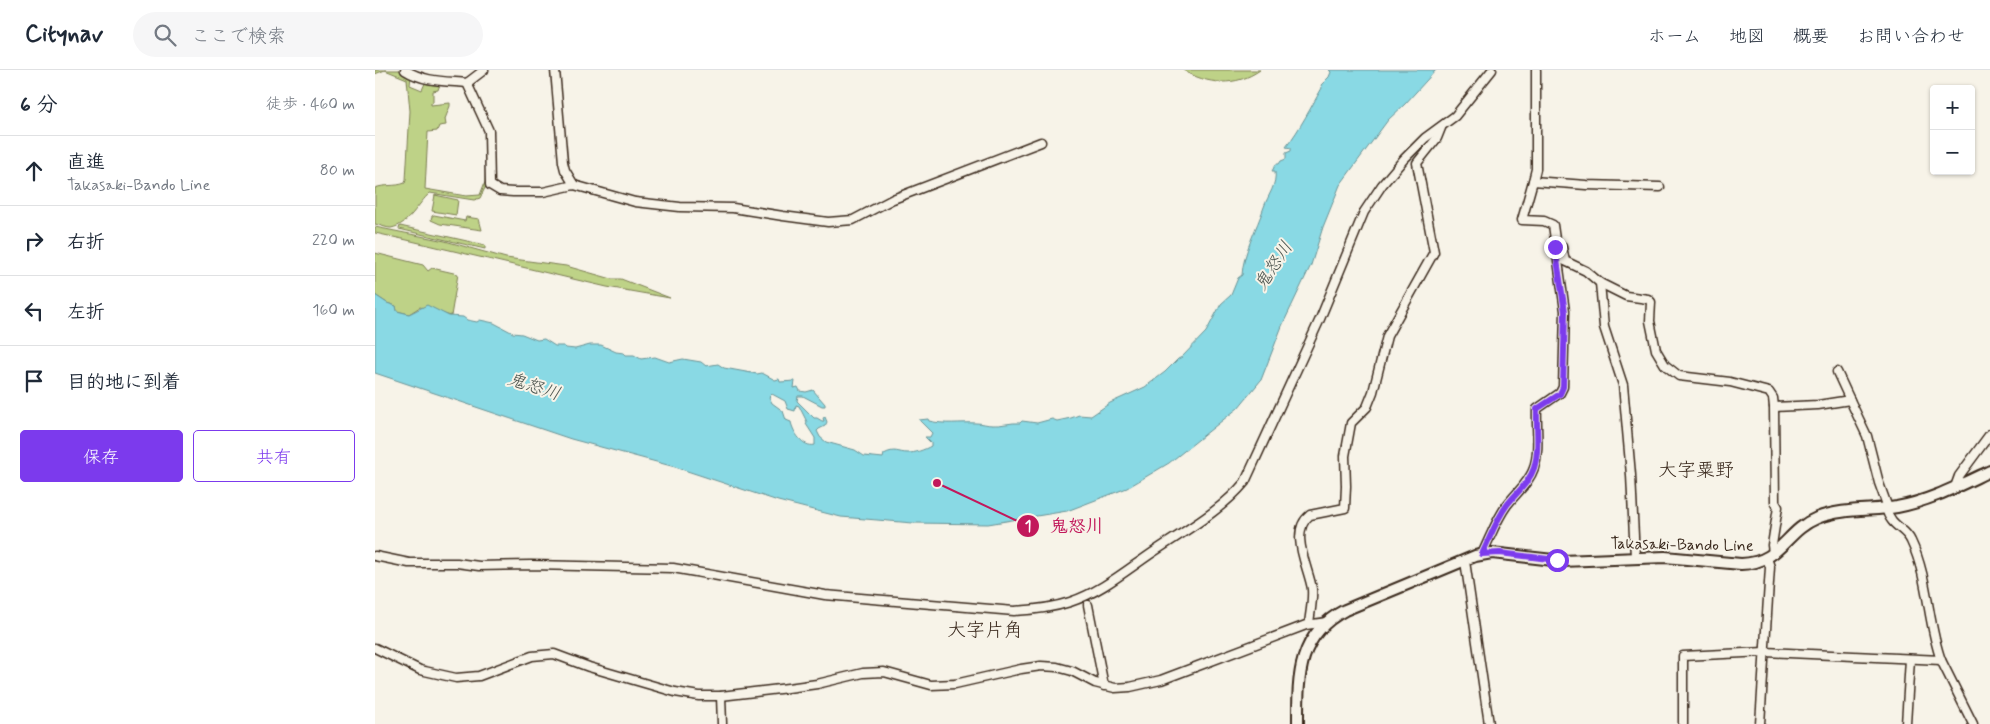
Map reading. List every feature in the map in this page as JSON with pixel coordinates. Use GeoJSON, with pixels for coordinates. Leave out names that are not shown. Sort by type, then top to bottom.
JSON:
{"type":"FeatureCollection","features":[{"type":"Feature","properties":{"kind":"main road","name":"Takasaki-Bando Line"},"geometry":{"type":"LineString","coordinates":[[1298,724],[1298,681],[1302,659],[1314,636],[1327,622],[1345,610],[1482,554],[1500,553],[1562,561],[1635,557],[1686,558],[1741,564],[1754,562],[1770,556],[1799,528],[1816,519],[1833,514],[1887,508],[1917,502],[1990,471]]}},
{"type":"Feature","properties":{"kind":"street"},"geometry":{"type":"LineString","coordinates":[[405,70],[415,76],[429,80],[467,83],[484,70]]}},
{"type":"Feature","properties":{"kind":"street"},"geometry":{"type":"LineString","coordinates":[[555,70],[563,162],[565,170],[574,185]]}},
{"type":"Feature","properties":{"kind":"street"},"geometry":{"type":"LineString","coordinates":[[375,556],[409,563],[457,563],[479,566],[531,565],[673,568],[825,595],[1014,611],[1045,609],[1072,602],[1103,586],[1202,520],[1235,494],[1245,482],[1320,319],[1364,212],[1381,185],[1404,159],[1425,138],[1455,116],[1491,70]]}},
{"type":"Feature","properties":{"kind":"street"},"geometry":{"type":"LineString","coordinates":[[1482,554],[1507,504],[1521,489],[1534,469],[1537,454],[1537,409],[1560,394],[1563,387],[1565,312],[1553,224],[1544,221],[1522,220],[1536,169],[1536,70]]}},
{"type":"Feature","properties":{"kind":"street"},"geometry":{"type":"LineString","coordinates":[[467,83],[489,131],[490,185],[501,191],[543,192],[574,185],[635,202],[680,207],[733,208],[828,222],[846,221],[853,220],[893,199],[1041,142]]}},
{"type":"Feature","properties":{"kind":"street"},"geometry":{"type":"LineString","coordinates":[[1309,624],[1311,588],[1301,552],[1301,528],[1305,518],[1310,515],[1345,508],[1345,456],[1351,423],[1367,407],[1373,392],[1387,336],[1434,252],[1417,163],[1437,138],[1441,127]]}},
{"type":"Feature","properties":{"kind":"street"},"geometry":{"type":"LineString","coordinates":[[1533,181],[1660,187]]}},
{"type":"Feature","properties":{"kind":"street"},"geometry":{"type":"LineString","coordinates":[[1555,247],[1562,247],[1565,261],[1586,271],[1600,283],[1626,296],[1648,299],[1651,302],[1650,321],[1656,350],[1665,365],[1679,376],[1731,382],[1769,392],[1772,395],[1774,407],[1775,502],[1778,506],[1770,556],[1760,724]]}},
{"type":"Feature","properties":{"kind":"street"},"geometry":{"type":"LineString","coordinates":[[1600,283],[1604,327],[1623,385],[1631,475],[1635,557]]}},
{"type":"Feature","properties":{"kind":"street"},"geometry":{"type":"LineString","coordinates":[[1837,372],[1867,436],[1891,521],[1911,540],[1923,576],[1933,635],[1941,660],[1973,724]]}},
{"type":"Feature","properties":{"kind":"street"},"geometry":{"type":"LineString","coordinates":[[1774,407],[1818,406],[1850,400]]}},
{"type":"Feature","properties":{"kind":"street"},"geometry":{"type":"LineString","coordinates":[[1955,487],[1959,476],[1990,434]]}},
{"type":"Feature","properties":{"kind":"street"},"geometry":{"type":"LineString","coordinates":[[1465,561],[1489,724]]}},
{"type":"Feature","properties":{"kind":"street"},"geometry":{"type":"LineString","coordinates":[[1088,606],[1104,686]]}},
{"type":"Feature","properties":{"kind":"street"},"geometry":{"type":"LineString","coordinates":[[375,648],[420,670],[456,678],[479,676],[532,656],[549,654],[675,692],[699,696],[721,696],[817,684],[863,673],[884,672],[931,685],[955,684],[1041,666],[1057,667],[1072,671],[1104,686],[1115,688],[1143,685],[1309,624],[1327,622]]}},
{"type":"Feature","properties":{"kind":"street"},"geometry":{"type":"LineString","coordinates":[[1683,724],[1683,656],[1765,652],[1941,660]]}},
{"type":"Feature","properties":{"kind":"street"},"geometry":{"type":"LineString","coordinates":[[1907,724],[1910,659]]}},
{"type":"Feature","properties":{"kind":"street"},"geometry":{"type":"LineString","coordinates":[[721,696],[722,724]]}},
{"type":"Feature","properties":{"kind":"green space"},"geometry":{"type":"Polygon","coordinates":[[[375,70],[385,70],[375,74],[375,70]]]}},
{"type":"Feature","properties":{"kind":"green space"},"geometry":{"type":"Polygon","coordinates":[[[385,70],[401,70],[411,76],[410,85],[422,90],[426,81],[455,86],[440,84],[438,90],[433,91],[433,102],[431,105],[450,103],[450,106],[445,119],[446,125],[439,126],[437,131],[428,132],[425,189],[466,196],[480,195],[485,182],[486,149],[487,184],[480,198],[474,200],[430,193],[403,223],[391,228],[375,224],[375,188],[405,183],[406,180],[410,111],[407,79],[385,70]]]}},
{"type":"Feature","properties":{"kind":"green space"},"geometry":{"type":"Polygon","coordinates":[[[1183,70],[1260,70],[1241,79],[1221,82],[1202,79],[1183,70]]]}},
{"type":"Feature","properties":{"kind":"green space"},"geometry":{"type":"Polygon","coordinates":[[[435,195],[458,200],[456,215],[432,211],[435,195]]]}},
{"type":"Feature","properties":{"kind":"green space"},"geometry":{"type":"Polygon","coordinates":[[[434,215],[465,221],[466,217],[479,219],[482,230],[440,224],[431,220],[434,215]]]}},
{"type":"Feature","properties":{"kind":"green space"},"geometry":{"type":"Polygon","coordinates":[[[400,226],[485,245],[485,249],[399,229],[400,226]]]}},
{"type":"Feature","properties":{"kind":"green space"},"geometry":{"type":"Polygon","coordinates":[[[375,227],[445,241],[506,258],[566,266],[612,279],[621,279],[670,298],[607,287],[375,233],[375,227]]]}},
{"type":"Feature","properties":{"kind":"green space"},"geometry":{"type":"Polygon","coordinates":[[[375,253],[423,265],[428,271],[432,268],[458,274],[451,316],[420,307],[409,314],[397,311],[396,306],[387,303],[375,295],[375,253]]]}},
{"type":"Feature","properties":{"kind":"water"},"geometry":{"type":"Polygon","coordinates":[[[1329,70],[1436,70],[1388,120],[1340,185],[1323,227],[1311,265],[1282,326],[1261,380],[1238,408],[1169,463],[1127,488],[1067,511],[988,524],[913,523],[841,517],[778,501],[675,467],[571,439],[375,373],[375,295],[387,303],[396,306],[397,311],[409,314],[427,305],[449,316],[463,317],[477,322],[480,320],[494,323],[513,333],[522,334],[537,340],[544,339],[555,346],[575,349],[590,345],[601,345],[616,352],[634,355],[641,359],[655,357],[669,362],[683,359],[701,362],[706,366],[718,364],[724,368],[757,374],[762,373],[775,380],[779,379],[780,382],[795,381],[794,388],[798,387],[800,391],[806,392],[813,390],[825,404],[825,406],[822,406],[803,396],[798,396],[797,401],[814,418],[824,421],[823,418],[825,417],[827,422],[825,426],[817,431],[820,437],[826,442],[855,450],[864,456],[883,458],[884,454],[891,451],[911,453],[931,446],[931,443],[925,437],[930,437],[932,433],[919,420],[928,419],[929,421],[941,423],[995,425],[1020,423],[1022,421],[1037,423],[1052,419],[1057,421],[1079,415],[1091,416],[1110,403],[1145,387],[1182,357],[1206,332],[1221,304],[1231,295],[1238,278],[1242,275],[1248,249],[1273,185],[1275,171],[1272,171],[1276,164],[1286,159],[1286,153],[1291,151],[1291,148],[1286,147],[1322,88],[1321,85],[1331,72],[1329,70]],[[772,394],[769,397],[772,403],[783,411],[786,420],[791,422],[799,438],[806,444],[815,445],[815,438],[806,424],[807,422],[799,406],[796,405],[795,411],[788,409],[785,401],[772,394]]]}},
{"type":"Feature","properties":{"kind":"place","name":"鬼怒川"},"geometry":{"type":"Point","coordinates":[937,483]}},
{"type":"Feature","properties":{"kind":"district","name":"大字粟野"},"geometry":{"type":"Point","coordinates":[1696,470]}},
{"type":"Feature","properties":{"kind":"district","name":"大字片角"},"geometry":{"type":"Point","coordinates":[985,630]}},
{"type":"Feature","properties":{"kind":"route"},"geometry":{"type":"LineString","coordinates":[[1555,247],[1565,312],[1563,387],[1560,394],[1537,409],[1537,454],[1534,469],[1521,489],[1507,504],[1482,554],[1500,553],[1542,560],[1557,560]]}}]}
